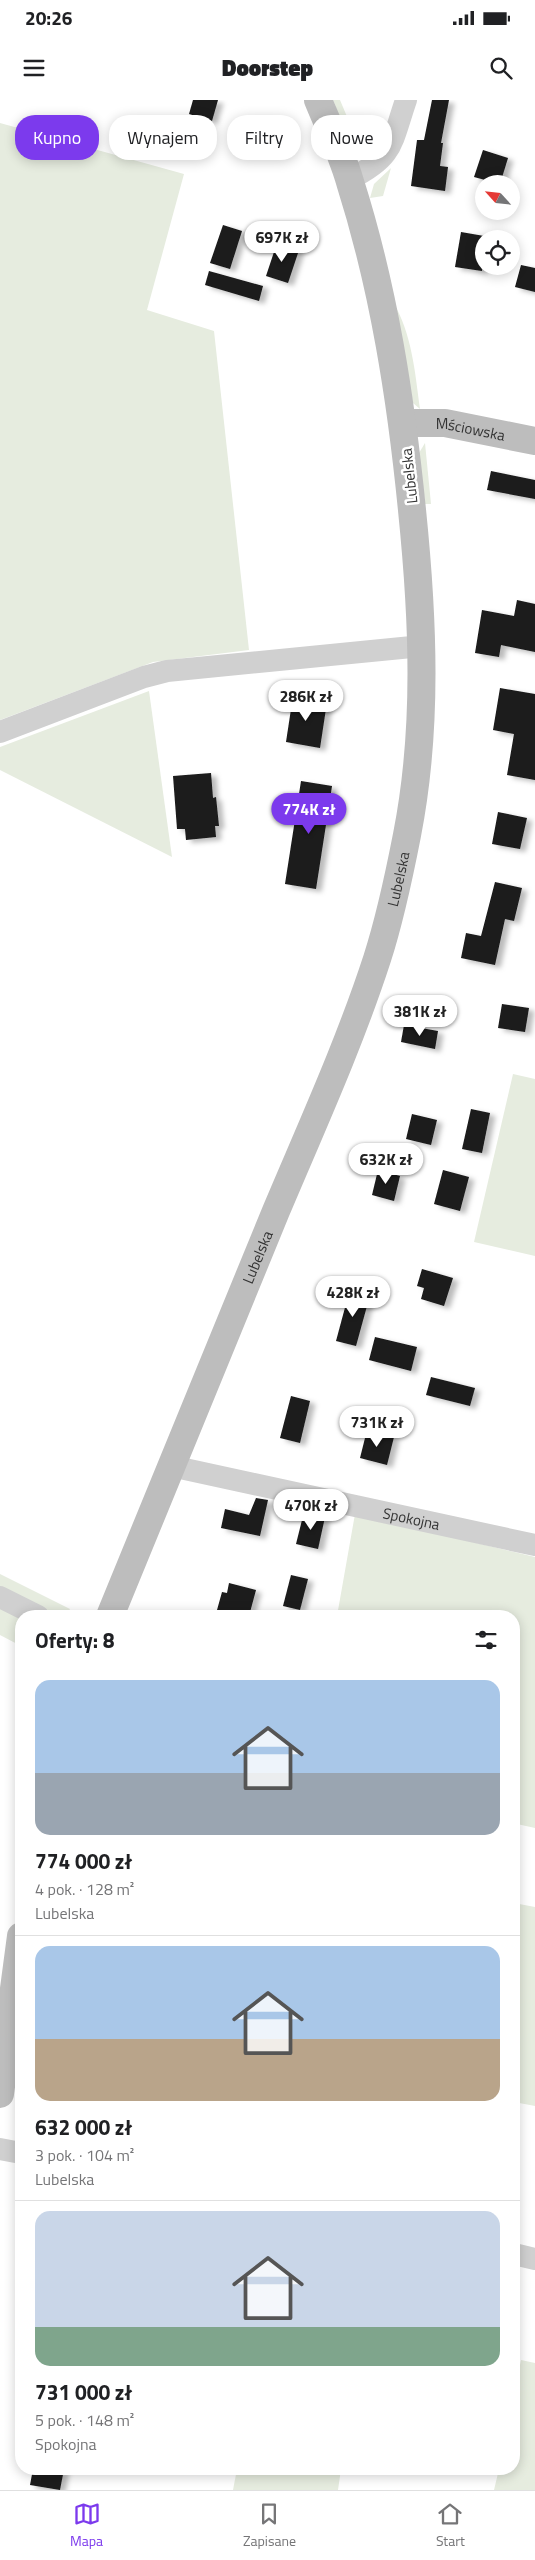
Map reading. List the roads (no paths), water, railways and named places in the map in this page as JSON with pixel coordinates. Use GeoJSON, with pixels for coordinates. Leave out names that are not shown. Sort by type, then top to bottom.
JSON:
{"type":"FeatureCollection","features":[{"type":"Feature","properties":{"kind":"main road","name":"Lubelska"},"geometry":{"type":"LineString","coordinates":[[112,1610],[329,1084],[377,958],[398,878],[414,795],[420,729],[422,646],[416,552],[403,423],[390,338],[350,179],[318,100]]}},
{"type":"Feature","properties":{"kind":"main road","name":"Mściowska"},"geometry":{"type":"LineString","coordinates":[[403,423],[445,423],[535,441]]}},
{"type":"Feature","properties":{"kind":"main road"},"geometry":{"type":"LineString","coordinates":[[0,2094],[15,1981]]}},
{"type":"Feature","properties":{"kind":"street"},"geometry":{"type":"LineString","coordinates":[[350,179],[371,168],[385,156],[392,142],[406,100]]}},
{"type":"Feature","properties":{"kind":"street"},"geometry":{"type":"LineString","coordinates":[[0,732],[144,677],[167,671],[422,646]]}},
{"type":"Feature","properties":{"kind":"street","name":"Spokojna"},"geometry":{"type":"LineString","coordinates":[[171,1466],[535,1545]]}},
{"type":"Feature","properties":{"kind":"street"},"geometry":{"type":"LineString","coordinates":[[0,1597],[26,1610]]}},
{"type":"Feature","properties":{"kind":"street"},"geometry":{"type":"LineString","coordinates":[[0,2149],[15,2152]]}},
{"type":"Feature","properties":{"kind":"street"},"geometry":{"type":"LineString","coordinates":[[520,2255],[535,2258]]}}]}
